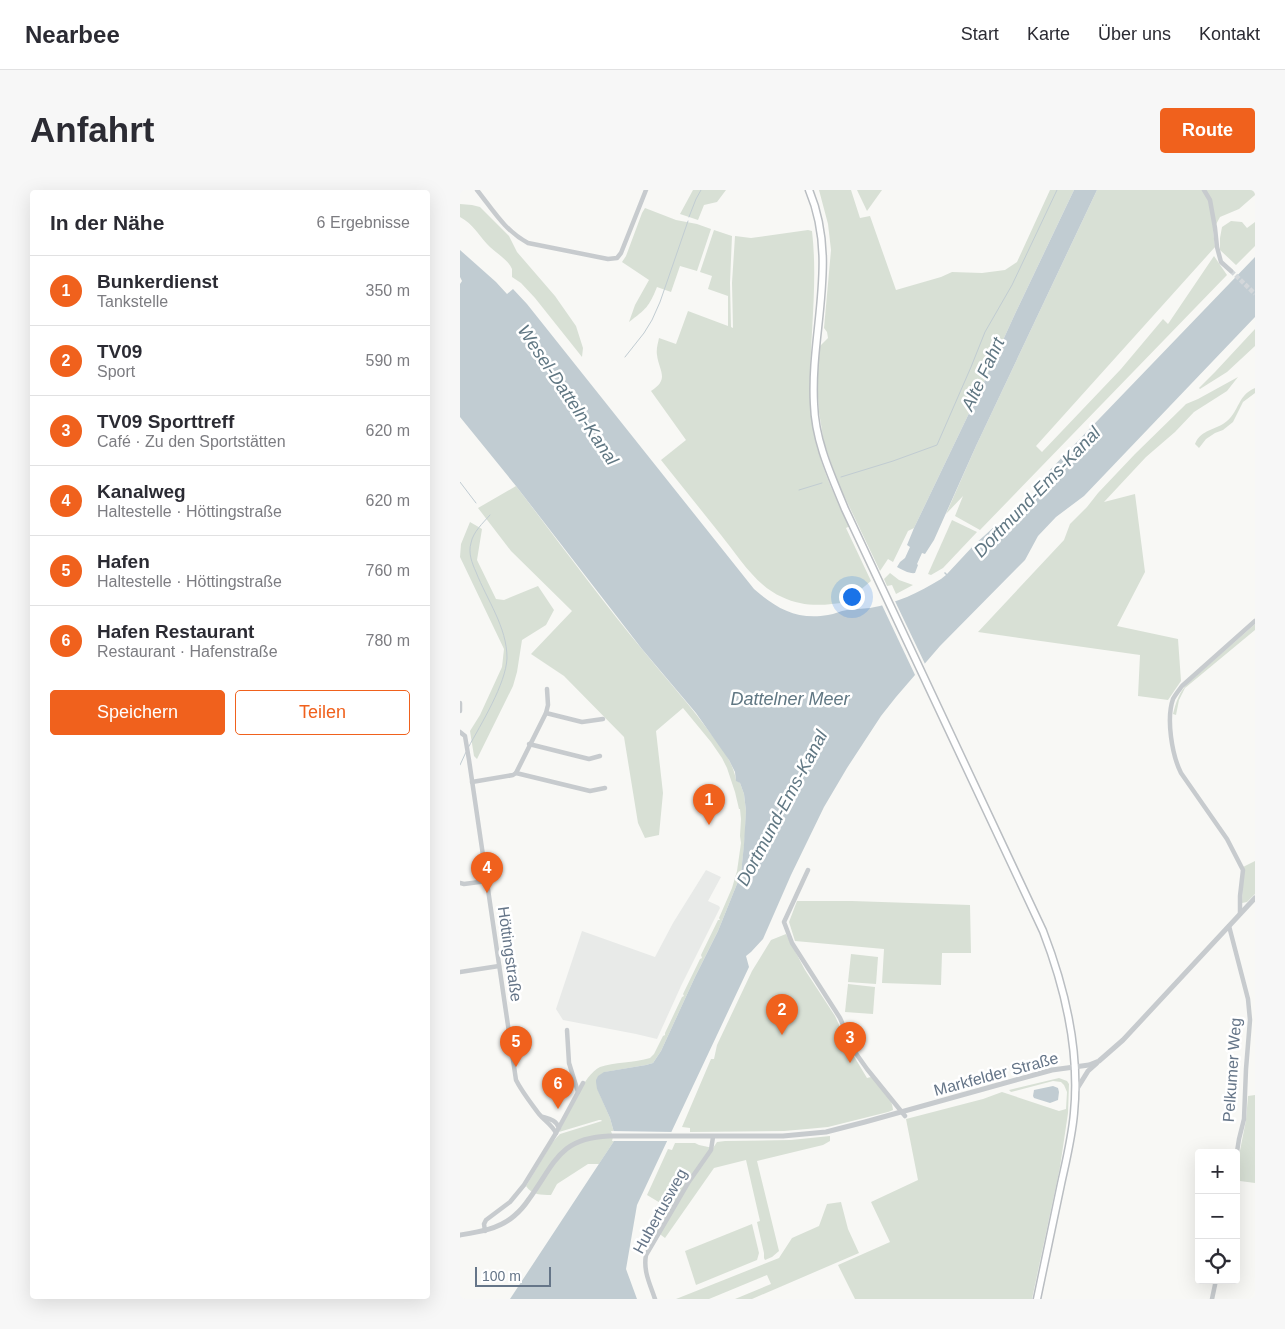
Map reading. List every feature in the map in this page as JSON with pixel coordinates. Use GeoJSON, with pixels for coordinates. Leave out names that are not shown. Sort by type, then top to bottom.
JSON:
{"type":"FeatureCollection","features":[{"type":"Feature","properties":{"kind":"main road"},"geometry":{"type":"LineString","coordinates":[[809,190],[822,236],[824,256],[823,287],[813,382],[816,421],[826,462],[845,509],[1043,932],[1052,954],[1064,998],[1074,1053],[1074,1112],[1072,1133],[1037,1299]]}},
{"type":"Feature","properties":{"kind":"street"},"geometry":{"type":"LineString","coordinates":[[477,190],[505,226],[517,238],[528,243],[608,259],[617,258],[621,253],[646,190]]}},
{"type":"Feature","properties":{"kind":"street"},"geometry":{"type":"LineString","coordinates":[[1204,190],[1210,200],[1221,262],[1231,271]]}},
{"type":"Feature","properties":{"kind":"street"},"geometry":{"type":"LineString","coordinates":[[1240,914],[1243,870],[1227,839],[1181,773],[1173,751],[1170,716],[1173,699],[1182,686],[1255,621]]}},
{"type":"Feature","properties":{"kind":"street"},"geometry":{"type":"LineString","coordinates":[[516,773],[546,713],[548,705],[547,689]]}},
{"type":"Feature","properties":{"kind":"street"},"geometry":{"type":"LineString","coordinates":[[460,704],[460,710]]}},
{"type":"Feature","properties":{"kind":"street"},"geometry":{"type":"LineString","coordinates":[[546,713],[582,722],[603,719]]}},
{"type":"Feature","properties":{"kind":"street","name":"Höttingstraße"},"geometry":{"type":"LineString","coordinates":[[460,732],[464,736],[468,755],[516,1080],[522,1091],[556,1133]]}},
{"type":"Feature","properties":{"kind":"street"},"geometry":{"type":"LineString","coordinates":[[530,744],[589,759],[600,756]]}},
{"type":"Feature","properties":{"kind":"street"},"geometry":{"type":"LineString","coordinates":[[472,782],[516,773],[590,791],[604,788]]}},
{"type":"Feature","properties":{"kind":"street"},"geometry":{"type":"LineString","coordinates":[[808,870],[784,922],[792,944],[836,1011],[855,1052],[904,1114]]}},
{"type":"Feature","properties":{"kind":"street"},"geometry":{"type":"LineString","coordinates":[[460,883],[486,880]]}},
{"type":"Feature","properties":{"kind":"street"},"geometry":{"type":"LineString","coordinates":[[1075,1092],[1088,1071],[1123,1040],[1255,898]]}},
{"type":"Feature","properties":{"kind":"street","name":"Pelkumer Weg"},"geometry":{"type":"LineString","coordinates":[[1229,926],[1248,999],[1250,1020],[1244,1119],[1237,1149]]}},
{"type":"Feature","properties":{"kind":"street"},"geometry":{"type":"LineString","coordinates":[[460,972],[499,966]]}},
{"type":"Feature","properties":{"kind":"street"},"geometry":{"type":"LineString","coordinates":[[567,1030],[569,1063],[578,1092]]}},
{"type":"Feature","properties":{"kind":"street","name":"Markfelder Straße"},"geometry":{"type":"LineString","coordinates":[[460,1235],[485,1231],[514,1217],[539,1185],[556,1158],[574,1143],[585,1139],[610,1136],[713,1137],[809,1134],[904,1114],[1052,1070],[1089,1065],[1100,1061]]}},
{"type":"Feature","properties":{"kind":"street"},"geometry":{"type":"LineString","coordinates":[[485,1231],[484,1224],[486,1220],[515,1198],[524,1185],[584,1083]]}},
{"type":"Feature","properties":{"kind":"street","name":"Höttingstraße"},"geometry":{"type":"LineString","coordinates":[[541,1116],[554,1120],[559,1128]]}},
{"type":"Feature","properties":{"kind":"street","name":"Hubertusweg"},"geometry":{"type":"LineString","coordinates":[[655,1299],[644,1264],[646,1255],[688,1184],[711,1150],[713,1137]]}},
{"type":"Feature","properties":{"kind":"street"},"geometry":{"type":"LineString","coordinates":[[1212,1299],[1215,1284]]}},
{"type":"Feature","properties":{"kind":"shaded area"},"geometry":{"type":"Polygon","coordinates":[[[693,190],[726,190],[717,202],[704,205],[698,220],[680,214],[693,190]]]}},
{"type":"Feature","properties":{"kind":"shaded area"},"geometry":{"type":"Polygon","coordinates":[[[819,190],[851,190],[860,218],[870,216],[896,290],[952,272],[982,273],[1005,270],[1017,262],[1050,190],[1074,190],[914,528],[908,531],[893,562],[888,559],[880,571],[839,485],[824,443],[819,412],[817,381],[820,346],[828,338],[824,328],[831,250],[828,224],[819,190]]]}},
{"type":"Feature","properties":{"kind":"shaded area"},"geometry":{"type":"Polygon","coordinates":[[[857,190],[882,190],[867,211],[857,190]]]}},
{"type":"Feature","properties":{"kind":"shaded area"},"geometry":{"type":"Polygon","coordinates":[[[1097,190],[1255,190],[1255,195],[1239,209],[1220,217],[1213,230],[1215,247],[1036,446],[1042,452],[1121,369],[1163,319],[1168,324],[1214,256],[1227,275],[980,530],[955,516],[963,496],[946,514],[976,446],[1097,190]]]}},
{"type":"Feature","properties":{"kind":"shaded area"},"geometry":{"type":"Polygon","coordinates":[[[460,204],[480,207],[509,236],[517,252],[555,296],[576,326],[583,348],[582,357],[535,298],[521,283],[512,277],[512,269],[507,262],[487,244],[472,226],[460,217],[460,204]]]}},
{"type":"Feature","properties":{"kind":"shaded area"},"geometry":{"type":"Polygon","coordinates":[[[645,208],[676,220],[711,229],[697,271],[680,266],[671,292],[657,287],[646,307],[629,322],[635,305],[649,280],[622,262],[645,208]]]}},
{"type":"Feature","properties":{"kind":"shaded area"},"geometry":{"type":"Polygon","coordinates":[[[1231,221],[1242,222],[1247,228],[1255,222],[1255,246],[1236,265],[1220,250],[1222,227],[1231,221]]]}},
{"type":"Feature","properties":{"kind":"shaded area"},"geometry":{"type":"Polygon","coordinates":[[[714,230],[732,236],[730,283],[731,327],[733,328],[732,283],[735,236],[751,238],[812,231],[814,298],[810,388],[813,426],[824,470],[850,526],[846,528],[871,581],[853,596],[846,599],[846,602],[821,605],[798,603],[782,597],[764,586],[748,570],[661,460],[686,440],[651,391],[657,387],[662,379],[657,353],[659,338],[676,344],[688,311],[728,326],[728,296],[708,289],[712,276],[700,272],[714,230]]]}},
{"type":"Feature","properties":{"kind":"shaded area"},"geometry":{"type":"Polygon","coordinates":[[[1255,329],[1255,346],[1227,372],[1200,389],[1199,388],[1255,329]]]}},
{"type":"Feature","properties":{"kind":"shaded area"},"geometry":{"type":"Polygon","coordinates":[[[1238,377],[1227,391],[1194,412],[1175,432],[1146,457],[1104,502],[1135,494],[1145,572],[1117,626],[1178,639],[1181,681],[1168,700],[1138,696],[1140,655],[978,632],[1064,540],[1070,524],[1135,454],[1186,404],[1238,377]]]}},
{"type":"Feature","properties":{"kind":"shaded area"},"geometry":{"type":"Polygon","coordinates":[[[1255,388],[1255,393],[1243,402],[1233,422],[1206,439],[1199,448],[1195,444],[1201,435],[1227,421],[1245,395],[1255,388]]]}},
{"type":"Feature","properties":{"kind":"shaded area"},"geometry":{"type":"Polygon","coordinates":[[[516,486],[613,613],[696,713],[723,750],[730,761],[736,780],[740,783],[744,794],[746,811],[741,874],[718,931],[661,1051],[653,1063],[605,1072],[599,1077],[597,1088],[610,1118],[615,1136],[614,1141],[599,1164],[588,1164],[557,1184],[551,1195],[534,1193],[526,1186],[552,1143],[560,1134],[602,1121],[599,1120],[559,1132],[582,1086],[594,1071],[600,1067],[650,1058],[665,1035],[684,996],[683,994],[702,958],[701,955],[718,920],[720,920],[719,918],[732,888],[737,871],[741,843],[741,819],[735,792],[722,758],[683,708],[656,731],[663,793],[659,835],[645,838],[638,823],[624,737],[564,676],[531,654],[572,611],[511,551],[478,508],[516,486]]]}},
{"type":"Feature","properties":{"kind":"shaded area"},"geometry":{"type":"Polygon","coordinates":[[[952,520],[977,532],[943,568],[931,575],[928,574],[952,520]]]}},
{"type":"Feature","properties":{"kind":"shaded area"},"geometry":{"type":"Polygon","coordinates":[[[470,522],[482,529],[477,560],[496,599],[504,600],[538,586],[554,610],[546,625],[522,640],[513,686],[477,759],[474,756],[470,731],[480,715],[502,667],[504,649],[460,557],[461,544],[470,522]]]}},
{"type":"Feature","properties":{"kind":"shaded area"},"geometry":{"type":"Polygon","coordinates":[[[890,573],[899,580],[913,585],[896,594],[892,585],[887,586],[884,579],[890,573]]]}},
{"type":"Feature","properties":{"kind":"shaded area"},"geometry":{"type":"Polygon","coordinates":[[[1255,624],[1255,630],[1185,688],[1179,700],[1176,715],[1173,714],[1178,698],[1187,684],[1255,624]]]}},
{"type":"Feature","properties":{"kind":"shaded area"},"geometry":{"type":"Polygon","coordinates":[[[1255,861],[1255,894],[1247,902],[1242,903],[1243,867],[1255,861]]]}},
{"type":"Feature","properties":{"kind":"shaded area"},"geometry":{"type":"Polygon","coordinates":[[[706,870],[721,877],[708,901],[720,908],[657,1039],[563,1020],[556,1009],[582,931],[655,957],[673,923],[706,870]]]}},
{"type":"Feature","properties":{"kind":"shaded area"},"geometry":{"type":"Polygon","coordinates":[[[797,901],[970,905],[971,953],[942,953],[941,985],[882,983],[884,949],[795,941],[789,922],[797,901]]]}},
{"type":"Feature","properties":{"kind":"shaded area"},"geometry":{"type":"Polygon","coordinates":[[[786,934],[805,970],[835,1016],[852,1053],[867,1078],[871,1077],[885,1092],[891,1101],[893,1110],[828,1127],[784,1131],[690,1132],[690,1128],[682,1127],[711,1059],[714,1059],[717,1045],[752,971],[771,940],[786,934]]]}},
{"type":"Feature","properties":{"kind":"shaded area"},"geometry":{"type":"Polygon","coordinates":[[[851,954],[878,957],[876,984],[848,982],[851,954]]]}},
{"type":"Feature","properties":{"kind":"shaded area"},"geometry":{"type":"Polygon","coordinates":[[[848,984],[875,987],[873,1014],[845,1012],[848,984]]]}},
{"type":"Feature","properties":{"kind":"shaded area"},"geometry":{"type":"Polygon","coordinates":[[[1059,1078],[1067,1081],[1069,1084],[1068,1113],[1060,1167],[1032,1299],[855,1299],[838,1265],[890,1242],[871,1202],[918,1180],[906,1119],[983,1099],[1002,1092],[1059,1111],[1066,1109],[1067,1092],[1061,1082],[1053,1081],[1011,1092],[1009,1090],[1059,1078]]]}},
{"type":"Feature","properties":{"kind":"shaded area"},"geometry":{"type":"Polygon","coordinates":[[[1255,1095],[1255,1183],[1240,1181],[1240,1151],[1246,1120],[1248,1096],[1255,1095]]]}},
{"type":"Feature","properties":{"kind":"shaded area"},"geometry":{"type":"Polygon","coordinates":[[[830,1136],[830,1141],[823,1145],[757,1161],[779,1251],[772,1257],[765,1260],[764,1258],[757,1222],[760,1221],[746,1160],[714,1168],[665,1238],[657,1232],[648,1246],[642,1241],[662,1204],[647,1195],[668,1149],[672,1150],[675,1143],[695,1143],[713,1148],[717,1142],[725,1141],[791,1140],[830,1136]]]}},
{"type":"Feature","properties":{"kind":"shaded area"},"geometry":{"type":"Polygon","coordinates":[[[841,1202],[848,1229],[859,1253],[752,1299],[735,1299],[771,1284],[767,1275],[709,1299],[676,1299],[779,1258],[792,1238],[819,1226],[827,1204],[841,1202]]]}},
{"type":"Feature","properties":{"kind":"shaded area"},"geometry":{"type":"Polygon","coordinates":[[[752,1224],[759,1253],[757,1260],[696,1285],[685,1251],[752,1224]]]}},
{"type":"Feature","properties":{"kind":"water"},"geometry":{"type":"Polygon","coordinates":[[[1074,190],[1097,190],[976,446],[934,540],[925,554],[922,553],[915,573],[897,567],[905,558],[910,547],[907,545],[914,528],[1074,190]]]}},
{"type":"Feature","properties":{"kind":"water","name":"Dattelner Meer"},"geometry":{"type":"Polygon","coordinates":[[[460,250],[507,294],[513,289],[527,304],[754,589],[779,607],[807,616],[831,615],[847,610],[870,608],[889,603],[916,593],[946,575],[944,573],[947,574],[974,545],[994,527],[1015,513],[1032,496],[1048,472],[1255,257],[1255,317],[1084,496],[1056,517],[1038,536],[1025,560],[940,646],[896,697],[881,716],[847,768],[824,807],[763,939],[746,956],[749,967],[637,1205],[626,1269],[637,1299],[510,1299],[614,1141],[615,1136],[610,1118],[597,1089],[596,1080],[598,1076],[604,1072],[653,1063],[661,1051],[718,931],[741,874],[746,811],[744,794],[740,783],[736,781],[735,772],[729,760],[696,713],[642,649],[460,417],[460,284],[462,281],[460,277],[460,250]]]}},
{"type":"Feature","properties":{"kind":"water"},"geometry":{"type":"Polygon","coordinates":[[[1053,1086],[1058,1088],[1058,1100],[1050,1103],[1034,1098],[1034,1090],[1053,1086]]]}},
{"type":"Feature","properties":{"kind":"pier"},"geometry":{"type":"Polygon","coordinates":[[[894,599],[926,666],[916,677],[881,603],[894,599]]]}},
{"type":"Feature","properties":{"kind":"pier"},"geometry":{"type":"Polygon","coordinates":[[[611,1131],[674,1132],[669,1141],[612,1141],[611,1131]]]}},
{"type":"Feature","properties":{"kind":"waterway"},"geometry":{"type":"LineString","coordinates":[[689,217],[701,190]]}},
{"type":"Feature","properties":{"kind":"waterway","name":"Alte Fahrt"},"geometry":{"type":"LineString","coordinates":[[841,477],[937,445],[985,332],[1012,285],[1057,190]]}},
{"type":"Feature","properties":{"kind":"waterway"},"geometry":{"type":"LineString","coordinates":[[625,357],[652,320],[688,221]]}},
{"type":"Feature","properties":{"kind":"waterway"},"geometry":{"type":"LineString","coordinates":[[460,482],[476,503]]}},
{"type":"Feature","properties":{"kind":"waterway"},"geometry":{"type":"LineString","coordinates":[[799,490],[822,483]]}},
{"type":"Feature","properties":{"kind":"waterway"},"geometry":{"type":"LineString","coordinates":[[468,748],[498,692],[506,668],[507,658],[504,635],[470,554],[474,535],[490,515]]}},
{"type":"Feature","properties":{"kind":"waterway"},"geometry":{"type":"LineString","coordinates":[[460,765],[466,752]]}},
{"type":"Feature","properties":{"kind":"tunnel"},"geometry":{"type":"LineString","coordinates":[[1231,271],[1255,294]]}},
{"type":"Feature","properties":{"kind":"place","name":"Bunkerdienst"},"geometry":{"type":"Point","coordinates":[709,825]}},
{"type":"Feature","properties":{"kind":"place","name":"Kanalweg"},"geometry":{"type":"Point","coordinates":[487,893]}},
{"type":"Feature","properties":{"kind":"place","name":"TV09"},"geometry":{"type":"Point","coordinates":[782,1035]}},
{"type":"Feature","properties":{"kind":"place","name":"TV09 Sporttreff"},"geometry":{"type":"Point","coordinates":[850,1063]}},
{"type":"Feature","properties":{"kind":"place","name":"Hafen"},"geometry":{"type":"Point","coordinates":[516,1067]}},
{"type":"Feature","properties":{"kind":"place","name":"Hafen Restaurant"},"geometry":{"type":"Point","coordinates":[558,1109]}},
{"type":"Feature","properties":{"kind":"water label","name":"Wesel-Datteln-Kanal"},"geometry":{"type":"Point","coordinates":[568,395]}},
{"type":"Feature","properties":{"kind":"water label","name":"Dortmund-Ems-Kanal"},"geometry":{"type":"Point","coordinates":[1037,492]}},
{"type":"Feature","properties":{"kind":"water label","name":"Dortmund-Ems-Kanal"},"geometry":{"type":"Point","coordinates":[782,808]}}]}
